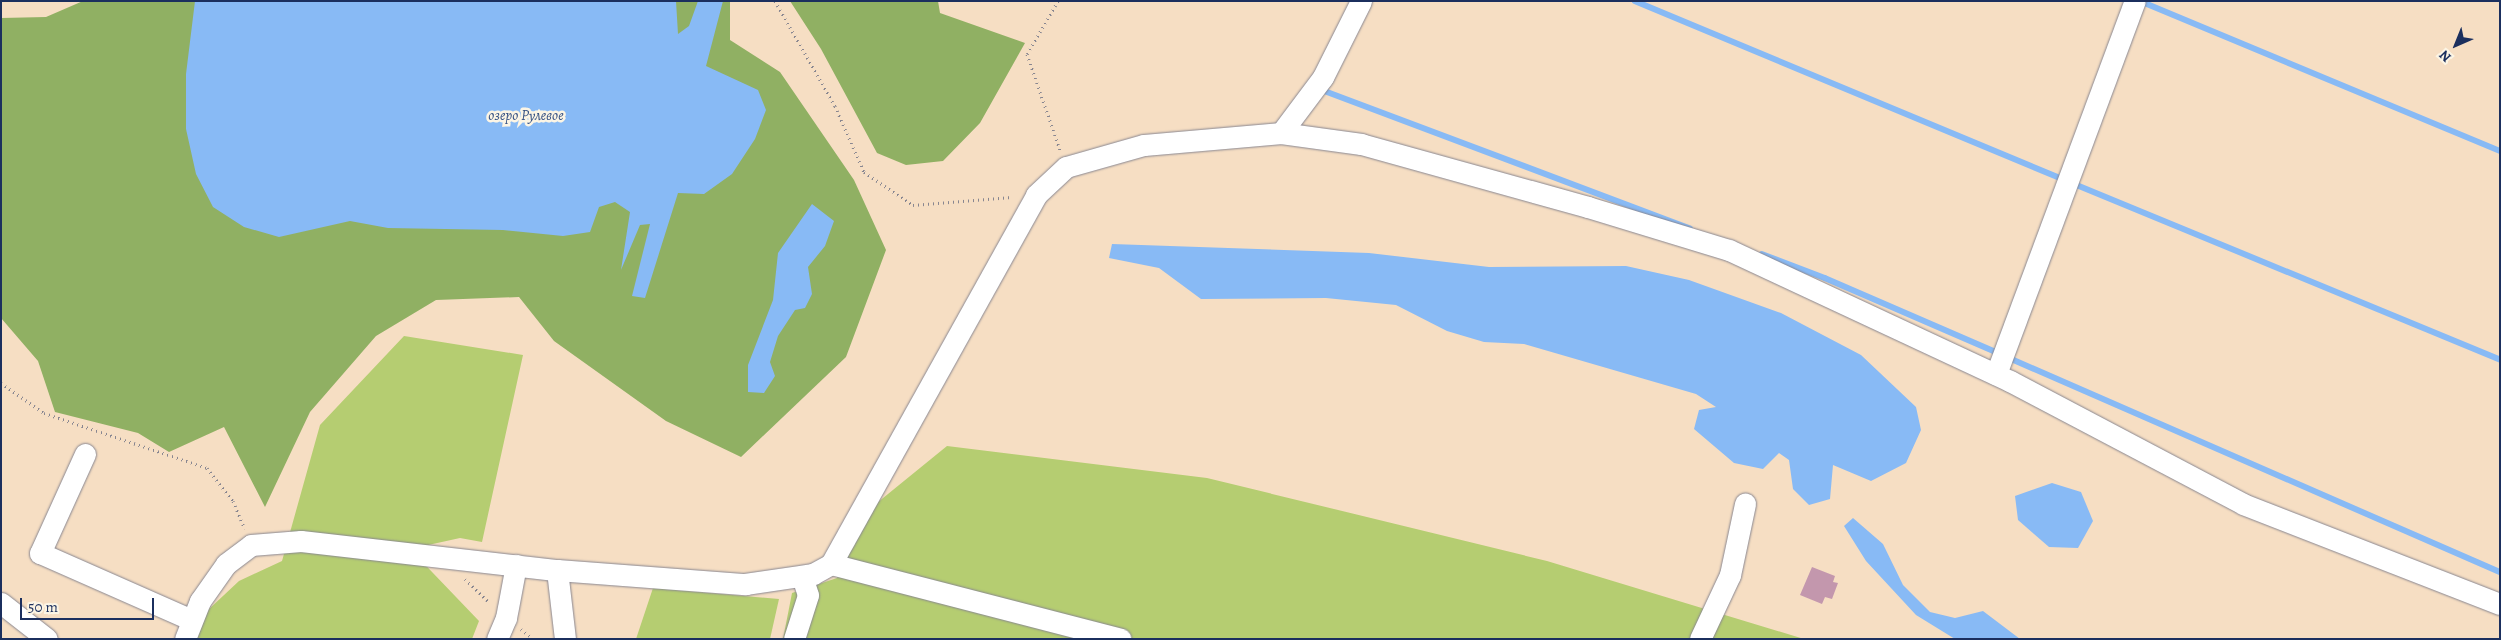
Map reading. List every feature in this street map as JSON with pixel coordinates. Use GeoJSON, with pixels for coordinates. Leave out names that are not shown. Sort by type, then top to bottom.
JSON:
{"type":"FeatureCollection","features":[{"type":"Feature","properties":{"kind":"street"},"geometry":{"type":"LineString","coordinates":[[1280,133],[1322,77],[1361,1]]}},
{"type":"Feature","properties":{"kind":"street"},"geometry":{"type":"LineString","coordinates":[[1996,374],[2135,1]]}},
{"type":"Feature","properties":{"kind":"street"},"geometry":{"type":"LineString","coordinates":[[831,564],[1036,195],[1066,167],[1144,145],[1280,133],[1361,144],[1588,206],[1729,250],[1996,374],[2243,504],[2500,604]]}},
{"type":"Feature","properties":{"kind":"street"},"geometry":{"type":"LineString","coordinates":[[85,454],[40,554],[188,629],[200,601],[226,564],[251,545],[301,540],[557,570],[745,584],[802,576],[831,564],[1120,639]]}},
{"type":"Feature","properties":{"kind":"street"},"geometry":{"type":"LineString","coordinates":[[1700,639],[1730,575],[1745,504]]}},
{"type":"Feature","properties":{"kind":"street"},"geometry":{"type":"LineString","coordinates":[[497,639],[506,618],[516,565]]}},
{"type":"Feature","properties":{"kind":"street"},"geometry":{"type":"LineString","coordinates":[[557,570],[565,639]]}},
{"type":"Feature","properties":{"kind":"street"},"geometry":{"type":"LineString","coordinates":[[794,639],[808,595],[802,576]]}},
{"type":"Feature","properties":{"kind":"street"},"geometry":{"type":"LineString","coordinates":[[1,603],[47,639]]}},
{"type":"Feature","properties":{"kind":"path"},"geometry":{"type":"LineString","coordinates":[[775,1],[835,106],[864,172],[913,206],[1036,195]]}},
{"type":"Feature","properties":{"kind":"path"},"geometry":{"type":"LineString","coordinates":[[1058,1],[1027,54],[1066,167]]}},
{"type":"Feature","properties":{"kind":"path"},"geometry":{"type":"LineString","coordinates":[[1,383],[44,413],[207,468],[233,500],[251,545]]}},
{"type":"Feature","properties":{"kind":"path"},"geometry":{"type":"LineString","coordinates":[[464,577],[506,618],[534,639]]}},
{"type":"Feature","properties":{"kind":"green space"},"geometry":{"type":"Polygon","coordinates":[[[83,1],[730,1],[730,40],[780,72],[854,180],[886,250],[846,357],[741,457],[666,421],[554,341],[519,297],[436,300],[376,336],[310,412],[265,507],[224,427],[169,452],[138,433],[55,412],[38,361],[1,318],[1,18],[46,17],[83,1]]]}},
{"type":"Feature","properties":{"kind":"green space"},"geometry":{"type":"Polygon","coordinates":[[[790,1],[938,1],[940,13],[1025,43],[980,123],[943,161],[906,165],[877,153],[821,49],[790,1]]]}},
{"type":"Feature","properties":{"kind":"green space"},"geometry":{"type":"Polygon","coordinates":[[[404,336],[523,355],[482,542],[460,538],[410,549],[479,621],[472,639],[197,639],[208,610],[239,581],[282,561],[320,425],[404,336]]]}},
{"type":"Feature","properties":{"kind":"green space"},"geometry":{"type":"Polygon","coordinates":[[[947,446],[1207,478],[1547,561],[1804,639],[783,639],[792,593],[837,578],[872,507],[947,446]]]}},
{"type":"Feature","properties":{"kind":"green space"},"geometry":{"type":"Polygon","coordinates":[[[653,588],[779,599],[770,639],[636,639],[653,588]]]}},
{"type":"Feature","properties":{"kind":"water","name":"озеро Рулевое"},"geometry":{"type":"Polygon","coordinates":[[[195,1],[676,1],[678,34],[689,26],[698,1],[723,1],[706,66],[758,90],[766,110],[755,139],[732,174],[704,194],[678,193],[645,298],[632,296],[650,224],[640,225],[621,270],[630,212],[615,202],[599,207],[590,232],[563,236],[503,230],[388,228],[350,221],[279,237],[244,227],[213,207],[196,174],[186,129],[186,74],[195,1]]]}},
{"type":"Feature","properties":{"kind":"water"},"geometry":{"type":"Polygon","coordinates":[[[812,204],[834,221],[825,246],[808,267],[812,294],[805,308],[795,310],[778,336],[770,362],[775,376],[764,393],[748,392],[748,365],[773,300],[778,253],[812,204]]]}},
{"type":"Feature","properties":{"kind":"water"},"geometry":{"type":"Polygon","coordinates":[[[1112,244],[1369,253],[1489,267],[1626,266],[1689,280],[1781,313],[1861,355],[1916,407],[1921,430],[1906,463],[1871,481],[1833,465],[1830,499],[1809,505],[1793,489],[1789,460],[1779,453],[1763,469],[1734,463],[1694,429],[1699,410],[1716,407],[1696,394],[1524,344],[1484,342],[1447,331],[1396,305],[1326,298],[1201,299],[1159,268],[1109,258],[1112,244]]]}},
{"type":"Feature","properties":{"kind":"water"},"geometry":{"type":"Polygon","coordinates":[[[2052,483],[2081,492],[2093,521],[2078,548],[2049,547],[2018,520],[2015,496],[2052,483]]]}},
{"type":"Feature","properties":{"kind":"water"},"geometry":{"type":"Polygon","coordinates":[[[1853,518],[1883,544],[1903,585],[1930,612],[1955,618],[1983,611],[2020,639],[1955,639],[1916,615],[1866,561],[1844,526],[1853,518]]]}},
{"type":"Feature","properties":{"kind":"building"},"geometry":{"type":"Polygon","coordinates":[[[1812,567],[1835,576],[1833,582],[1838,583],[1832,599],[1825,597],[1822,604],[1800,595],[1812,567]]]}},
{"type":"Feature","properties":{"kind":"waterway"},"geometry":{"type":"LineString","coordinates":[[1635,1],[2063,179]]}},
{"type":"Feature","properties":{"kind":"waterway"},"geometry":{"type":"LineString","coordinates":[[2140,1],[2500,151]]}},
{"type":"Feature","properties":{"kind":"waterway"},"geometry":{"type":"LineString","coordinates":[[1322,90],[1690,228]]}},
{"type":"Feature","properties":{"kind":"waterway"},"geometry":{"type":"LineString","coordinates":[[2072,183],[2500,359]]}},
{"type":"Feature","properties":{"kind":"waterway"},"geometry":{"type":"LineString","coordinates":[[1762,254],[1825,278],[1998,353]]}},
{"type":"Feature","properties":{"kind":"waterway"},"geometry":{"type":"LineString","coordinates":[[2007,357],[2500,572]]}}]}
